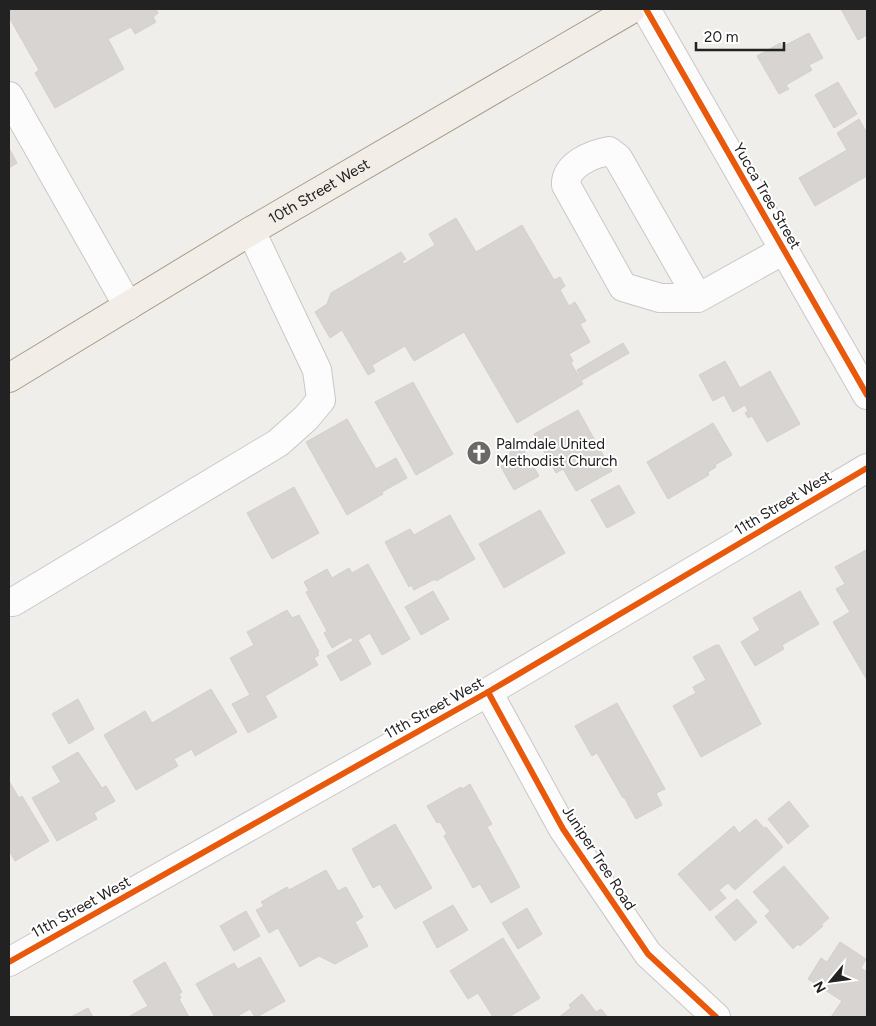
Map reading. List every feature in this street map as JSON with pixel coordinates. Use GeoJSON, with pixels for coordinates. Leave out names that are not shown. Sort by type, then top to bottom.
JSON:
{"type":"FeatureCollection","features":[{"type":"Feature","properties":{"kind":"main road","name":"10th Street West"},"geometry":{"type":"LineString","coordinates":[[9,378],[251,231],[632,9]]}},
{"type":"Feature","properties":{"kind":"street","name":"Yucca Tree Street"},"geometry":{"type":"LineString","coordinates":[[646,9],[867,395]]}},
{"type":"Feature","properties":{"kind":"street"},"geometry":{"type":"LineString","coordinates":[[9,96],[128,306]]}},
{"type":"Feature","properties":{"kind":"street"},"geometry":{"type":"LineString","coordinates":[[698,298],[618,158],[609,150],[599,153],[571,169],[566,178],[566,185],[623,287],[660,298],[698,298],[784,250]]}},
{"type":"Feature","properties":{"kind":"street"},"geometry":{"type":"LineString","coordinates":[[9,602],[13,602],[278,444],[306,418],[321,400],[317,370],[251,231]]}},
{"type":"Feature","properties":{"kind":"street","name":"11th Street West"},"geometry":{"type":"LineString","coordinates":[[9,962],[488,692],[867,468]]}},
{"type":"Feature","properties":{"kind":"street","name":"Juniper Tree Road"},"geometry":{"type":"LineString","coordinates":[[488,692],[563,828],[648,954],[716,1017]]}},
{"type":"Feature","properties":{"kind":"building"},"geometry":{"type":"Polygon","coordinates":[[[9,9],[156,9],[158,13],[153,17],[156,22],[135,34],[131,27],[108,39],[124,69],[55,108],[35,73],[39,70],[9,17],[9,9]]]}},
{"type":"Feature","properties":{"kind":"building"},"geometry":{"type":"Polygon","coordinates":[[[841,9],[867,9],[867,35],[858,40],[841,9]]]}},
{"type":"Feature","properties":{"kind":"building"},"geometry":{"type":"Polygon","coordinates":[[[809,33],[823,58],[809,65],[812,70],[786,85],[789,89],[779,94],[757,56],[780,43],[782,47],[809,33]]]}},
{"type":"Feature","properties":{"kind":"building"},"geometry":{"type":"Polygon","coordinates":[[[838,82],[857,114],[834,128],[815,95],[838,82]]]}},
{"type":"Feature","properties":{"kind":"building"},"geometry":{"type":"Polygon","coordinates":[[[859,119],[867,133],[867,176],[815,206],[799,178],[847,150],[837,133],[859,119]]]}},
{"type":"Feature","properties":{"kind":"building"},"geometry":{"type":"Polygon","coordinates":[[[9,148],[17,163],[9,168],[9,148]]]}},
{"type":"Feature","properties":{"kind":"building"},"geometry":{"type":"Polygon","coordinates":[[[456,218],[476,252],[522,225],[554,280],[560,277],[565,286],[560,290],[569,306],[575,302],[586,321],[580,324],[590,342],[569,354],[573,361],[571,363],[583,384],[517,423],[464,332],[414,361],[405,346],[372,365],[375,371],[368,375],[342,330],[330,338],[315,312],[327,304],[331,293],[401,252],[406,259],[402,262],[404,264],[435,245],[429,234],[456,218]]]}},
{"type":"Feature","properties":{"kind":"building"},"geometry":{"type":"Polygon","coordinates":[[[623,343],[629,353],[582,380],[577,370],[623,343]]]}},
{"type":"Feature","properties":{"kind":"building"},"geometry":{"type":"Polygon","coordinates":[[[725,361],[740,388],[770,371],[800,424],[767,442],[752,416],[748,418],[745,413],[748,411],[745,405],[733,412],[724,395],[713,401],[699,375],[725,361]]]}},
{"type":"Feature","properties":{"kind":"building"},"geometry":{"type":"Polygon","coordinates":[[[413,382],[453,454],[416,475],[375,402],[413,382]]]}},
{"type":"Feature","properties":{"kind":"building"},"geometry":{"type":"Polygon","coordinates":[[[578,410],[612,471],[576,491],[563,469],[556,473],[534,434],[578,410]]]}},
{"type":"Feature","properties":{"kind":"building"},"geometry":{"type":"Polygon","coordinates":[[[347,419],[376,469],[396,458],[407,478],[347,515],[306,442],[347,419]]]}},
{"type":"Feature","properties":{"kind":"building"},"geometry":{"type":"Polygon","coordinates":[[[713,423],[732,455],[715,465],[716,467],[708,472],[709,475],[668,499],[647,462],[713,423]]]}},
{"type":"Feature","properties":{"kind":"building"},"geometry":{"type":"Polygon","coordinates":[[[517,439],[539,476],[514,490],[497,460],[511,452],[507,444],[517,439]]]}},
{"type":"Feature","properties":{"kind":"building"},"geometry":{"type":"Polygon","coordinates":[[[619,485],[635,513],[607,528],[591,500],[619,485]]]}},
{"type":"Feature","properties":{"kind":"building"},"geometry":{"type":"Polygon","coordinates":[[[294,487],[319,533],[272,559],[247,513],[294,487]]]}},
{"type":"Feature","properties":{"kind":"building"},"geometry":{"type":"Polygon","coordinates":[[[540,510],[565,553],[504,588],[479,544],[540,510]]]}},
{"type":"Feature","properties":{"kind":"building"},"geometry":{"type":"Polygon","coordinates":[[[450,515],[475,559],[436,581],[435,579],[414,590],[411,585],[409,587],[385,542],[410,529],[414,535],[450,515]]]}},
{"type":"Feature","properties":{"kind":"building"},"geometry":{"type":"Polygon","coordinates":[[[866,550],[867,680],[833,622],[850,612],[836,589],[845,584],[835,567],[866,550]]]}},
{"type":"Feature","properties":{"kind":"building"},"geometry":{"type":"Polygon","coordinates":[[[368,564],[410,639],[382,655],[370,633],[358,640],[371,664],[341,681],[327,656],[353,641],[351,637],[332,648],[324,633],[327,631],[306,592],[309,591],[304,582],[327,569],[332,578],[349,568],[352,573],[368,564]]]}},
{"type":"Feature","properties":{"kind":"building"},"geometry":{"type":"Polygon","coordinates":[[[433,591],[449,619],[421,635],[405,607],[433,591]]]}},
{"type":"Feature","properties":{"kind":"building"},"geometry":{"type":"Polygon","coordinates":[[[800,591],[819,624],[782,645],[784,649],[755,666],[741,642],[760,630],[753,618],[800,591]]]}},
{"type":"Feature","properties":{"kind":"building"},"geometry":{"type":"Polygon","coordinates":[[[287,610],[292,618],[299,615],[319,652],[317,653],[319,655],[314,658],[318,665],[265,696],[277,717],[248,733],[232,704],[250,695],[230,658],[254,645],[247,632],[287,610]]]}},
{"type":"Feature","properties":{"kind":"building"},"geometry":{"type":"Polygon","coordinates":[[[719,645],[761,724],[701,757],[673,706],[696,693],[693,687],[706,680],[693,657],[719,645]]]}},
{"type":"Feature","properties":{"kind":"building"},"geometry":{"type":"Polygon","coordinates":[[[211,689],[237,732],[195,756],[192,749],[174,759],[178,766],[136,790],[104,735],[145,711],[152,723],[211,689]]]}},
{"type":"Feature","properties":{"kind":"building"},"geometry":{"type":"Polygon","coordinates":[[[78,699],[94,729],[69,744],[52,714],[78,699]]]}},
{"type":"Feature","properties":{"kind":"building"},"geometry":{"type":"Polygon","coordinates":[[[617,703],[665,789],[656,793],[662,805],[636,819],[597,753],[592,756],[575,726],[617,703]]]}},
{"type":"Feature","properties":{"kind":"building"},"geometry":{"type":"Polygon","coordinates":[[[78,752],[102,788],[106,786],[115,801],[94,813],[97,819],[57,841],[32,798],[61,782],[52,767],[78,752]]]}},
{"type":"Feature","properties":{"kind":"building"},"geometry":{"type":"Polygon","coordinates":[[[9,781],[19,798],[22,796],[49,841],[15,861],[9,850],[9,781]]]}},
{"type":"Feature","properties":{"kind":"building"},"geometry":{"type":"Polygon","coordinates":[[[470,784],[492,824],[487,827],[520,887],[491,903],[480,884],[473,888],[444,836],[447,834],[440,822],[437,823],[427,806],[470,784]]]}},
{"type":"Feature","properties":{"kind":"building"},"geometry":{"type":"Polygon","coordinates":[[[789,801],[809,826],[788,844],[768,819],[789,801]]]}},
{"type":"Feature","properties":{"kind":"building"},"geometry":{"type":"Polygon","coordinates":[[[756,819],[764,828],[766,827],[783,847],[735,890],[728,883],[719,890],[726,898],[710,911],[678,874],[734,826],[739,833],[756,819]]]}},
{"type":"Feature","properties":{"kind":"building"},"geometry":{"type":"Polygon","coordinates":[[[395,824],[432,888],[395,909],[380,884],[373,888],[352,849],[395,824]]]}},
{"type":"Feature","properties":{"kind":"building"},"geometry":{"type":"Polygon","coordinates":[[[784,866],[829,918],[821,925],[823,926],[800,946],[798,944],[793,949],[765,916],[770,911],[753,892],[784,866]]]}},
{"type":"Feature","properties":{"kind":"building"},"geometry":{"type":"Polygon","coordinates":[[[326,870],[338,891],[346,887],[363,917],[355,922],[368,946],[335,964],[319,956],[300,967],[278,928],[269,933],[256,910],[264,906],[261,902],[287,887],[289,890],[326,870]]]}},
{"type":"Feature","properties":{"kind":"building"},"geometry":{"type":"Polygon","coordinates":[[[737,899],[757,922],[735,941],[715,917],[737,899]]]}},
{"type":"Feature","properties":{"kind":"building"},"geometry":{"type":"Polygon","coordinates":[[[453,905],[468,930],[437,948],[423,922],[453,905]]]}},
{"type":"Feature","properties":{"kind":"building"},"geometry":{"type":"Polygon","coordinates":[[[527,908],[542,934],[518,949],[502,923],[527,908]]]}},
{"type":"Feature","properties":{"kind":"building"},"geometry":{"type":"Polygon","coordinates":[[[246,911],[260,936],[234,951],[220,926],[246,911]]]}},
{"type":"Feature","properties":{"kind":"building"},"geometry":{"type":"Polygon","coordinates":[[[503,938],[540,998],[509,1017],[493,1017],[478,993],[468,999],[450,971],[503,938]]]}},
{"type":"Feature","properties":{"kind":"building"},"geometry":{"type":"Polygon","coordinates":[[[840,942],[866,959],[861,968],[867,972],[866,1017],[831,1017],[842,1001],[808,979],[821,958],[827,962],[840,942]]]}},
{"type":"Feature","properties":{"kind":"building"},"geometry":{"type":"Polygon","coordinates":[[[260,957],[285,1001],[257,1017],[255,1017],[250,1009],[236,1017],[215,1017],[196,984],[234,963],[238,969],[260,957]]]}},
{"type":"Feature","properties":{"kind":"building"},"geometry":{"type":"Polygon","coordinates":[[[165,962],[182,992],[179,994],[181,998],[179,999],[189,1017],[128,1017],[148,1006],[133,981],[165,962]]]}},
{"type":"Feature","properties":{"kind":"building"},"geometry":{"type":"Polygon","coordinates":[[[582,994],[596,1012],[601,1009],[608,1017],[559,1017],[571,1008],[569,1005],[582,994]]]}},
{"type":"Feature","properties":{"kind":"building"},"geometry":{"type":"Polygon","coordinates":[[[88,1008],[93,1017],[71,1017],[88,1008]]]}},
{"type":"Feature","properties":{"kind":"cycle path"},"geometry":{"type":"LineString","coordinates":[[646,9],[867,395]]}},
{"type":"Feature","properties":{"kind":"cycle path"},"geometry":{"type":"LineString","coordinates":[[9,962],[488,692],[867,468]]}},
{"type":"Feature","properties":{"kind":"cycle path"},"geometry":{"type":"LineString","coordinates":[[488,692],[563,829],[648,954],[716,1017]]}},
{"type":"Feature","properties":{"kind":"place","name":"Palmdale United Methodist Church"},"geometry":{"type":"Point","coordinates":[479,453]}}]}
